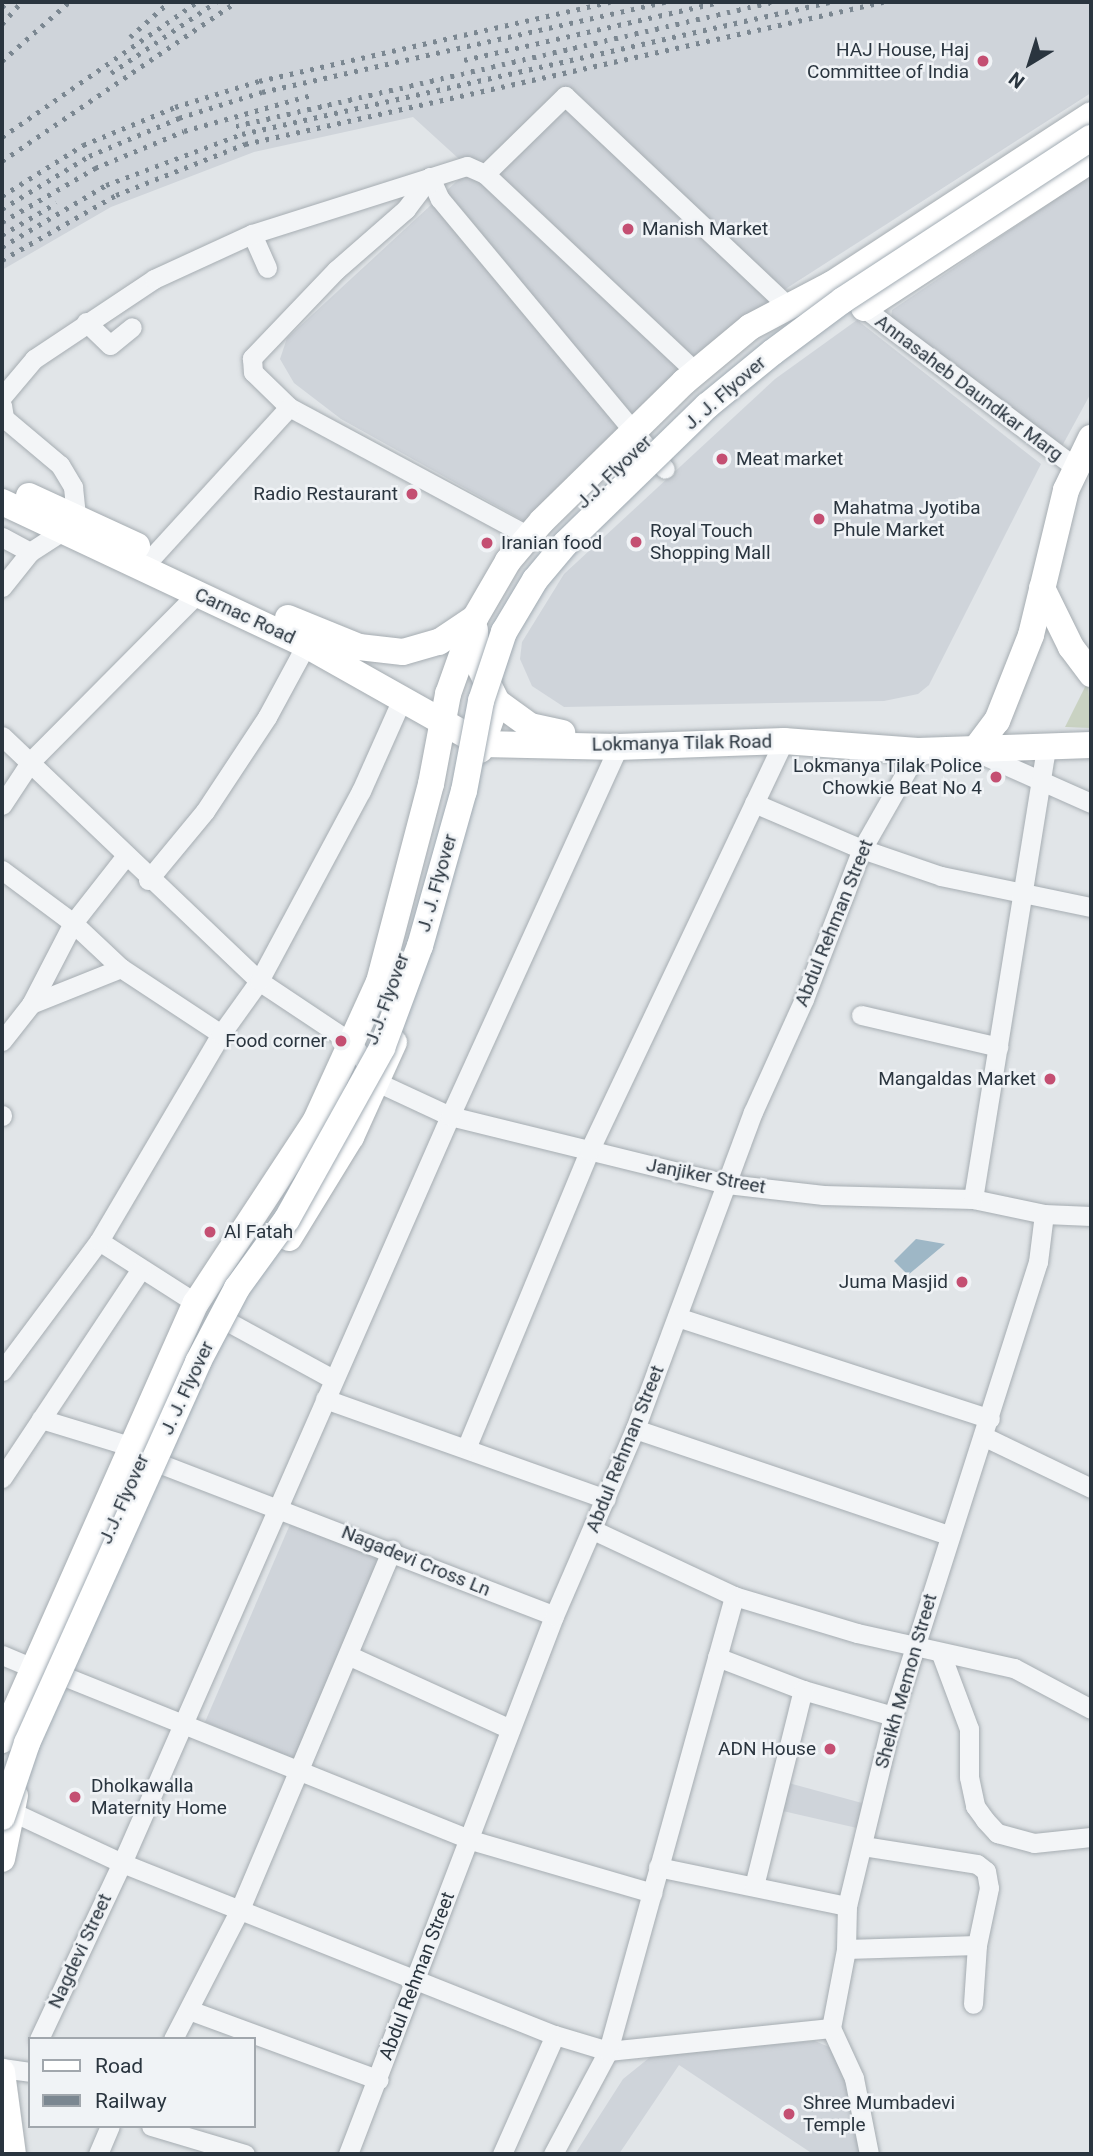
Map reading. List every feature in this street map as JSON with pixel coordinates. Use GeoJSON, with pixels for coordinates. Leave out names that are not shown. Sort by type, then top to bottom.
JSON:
{"type":"FeatureCollection","features":[{"type":"Feature","properties":{"kind":"main road"},"geometry":{"type":"LineString","coordinates":[[2,1740],[197,1303],[316,1120],[380,982],[442,724],[475,618],[508,561],[696,372],[750,327],[832,284],[1091,115]]}},
{"type":"Feature","properties":{"kind":"main road","name":"J. J. Flyover"},"geometry":{"type":"LineString","coordinates":[[5,1811],[27,1743],[198,1362],[237,1288],[301,1197],[382,1048],[419,946],[464,791],[481,701],[505,632],[535,580],[566,543],[707,406],[773,352],[1091,138]]}},
{"type":"Feature","properties":{"kind":"main road"},"geometry":{"type":"LineString","coordinates":[[864,308],[1091,160]]}},
{"type":"Feature","properties":{"kind":"main road","name":"J.J. Flyover"},"geometry":{"type":"LineString","coordinates":[[2,1783],[187,1357],[227,1283],[277,1214],[329,1128],[372,1044],[408,937],[464,696],[489,625],[521,570],[553,531],[696,393],[796,305]]}},
{"type":"Feature","properties":{"kind":"main road"},"geometry":{"type":"LineString","coordinates":[[974,751],[997,721],[1031,635],[1075,467],[1091,438]]}},
{"type":"Feature","properties":{"kind":"main road","name":"Carnac Road"},"geometry":{"type":"LineString","coordinates":[[2,484],[197,594],[306,645],[442,724],[482,744]]}},
{"type":"Feature","properties":{"kind":"main road","name":"Carnac Road"},"geometry":{"type":"LineString","coordinates":[[2,502],[70,523],[155,555],[359,647],[403,652],[439,642],[475,618]]}},
{"type":"Feature","properties":{"kind":"main road"},"geometry":{"type":"LineString","coordinates":[[1042,588],[1072,647],[1091,674]]}},
{"type":"Feature","properties":{"kind":"main road"},"geometry":{"type":"LineString","coordinates":[[475,618],[475,658],[496,702],[530,726],[618,747]]}},
{"type":"Feature","properties":{"kind":"main road"},"geometry":{"type":"LineString","coordinates":[[2,1859],[5,1811],[214,1346],[232,1324],[297,1227],[379,1083],[431,934],[482,744],[496,702]]}},
{"type":"Feature","properties":{"kind":"main road","name":"Lokmanya Tilak Road"},"geometry":{"type":"LineString","coordinates":[[482,744],[618,747],[784,741],[918,751],[1091,746]]}},
{"type":"Feature","properties":{"kind":"main road"},"geometry":{"type":"LineString","coordinates":[[13,2154],[17,2068]]}},
{"type":"Feature","properties":{"kind":"main road"},"geometry":{"type":"LineString","coordinates":[[2,2105],[4,2154]]}},
{"type":"Feature","properties":{"kind":"street"},"geometry":{"type":"LineString","coordinates":[[485,174],[565,96],[796,305]]}},
{"type":"Feature","properties":{"kind":"street"},"geometry":{"type":"LineString","coordinates":[[2,397],[34,359],[153,279],[252,234],[467,166],[485,174],[696,372]]}},
{"type":"Feature","properties":{"kind":"street"},"geometry":{"type":"LineString","coordinates":[[430,177],[406,209],[335,270],[252,358],[253,373],[289,407],[530,536]]}},
{"type":"Feature","properties":{"kind":"street"},"geometry":{"type":"LineString","coordinates":[[430,177],[440,199],[633,433],[666,469]]}},
{"type":"Feature","properties":{"kind":"street"},"geometry":{"type":"LineString","coordinates":[[252,234],[267,268]]}},
{"type":"Feature","properties":{"kind":"street","name":"Annasaheb Daundkar Marg"},"geometry":{"type":"LineString","coordinates":[[864,308],[1075,467]]}},
{"type":"Feature","properties":{"kind":"street"},"geometry":{"type":"LineString","coordinates":[[86,322],[110,345],[132,327]]}},
{"type":"Feature","properties":{"kind":"street"},"geometry":{"type":"LineString","coordinates":[[2,405],[4,418],[60,465],[73,486],[70,523],[30,552],[2,587]]}},
{"type":"Feature","properties":{"kind":"street"},"geometry":{"type":"LineString","coordinates":[[155,555],[289,407]]}},
{"type":"Feature","properties":{"kind":"street"},"geometry":{"type":"LineString","coordinates":[[2,537],[30,552]]}},
{"type":"Feature","properties":{"kind":"street"},"geometry":{"type":"LineString","coordinates":[[2,805],[31,761],[197,594]]}},
{"type":"Feature","properties":{"kind":"street"},"geometry":{"type":"LineString","coordinates":[[148,880],[205,811],[267,717],[306,645]]}},
{"type":"Feature","properties":{"kind":"street"},"geometry":{"type":"LineString","coordinates":[[2,1371],[99,1241],[221,1034],[259,981],[361,790],[402,699]]}},
{"type":"Feature","properties":{"kind":"street"},"geometry":{"type":"LineString","coordinates":[[2,736],[31,761],[148,880],[259,981],[352,1043],[379,1083]]}},
{"type":"Feature","properties":{"kind":"street"},"geometry":{"type":"LineString","coordinates":[[467,1446],[589,1151],[784,741]]}},
{"type":"Feature","properties":{"kind":"street"},"geometry":{"type":"LineString","coordinates":[[973,1199],[1023,890],[1037,783],[1046,746]]}},
{"type":"Feature","properties":{"kind":"street","name":"Nagdevi Street"},"geometry":{"type":"LineString","coordinates":[[40,2037],[122,1863],[333,1379],[618,747]]}},
{"type":"Feature","properties":{"kind":"street","name":"Abdul Rehman Street"},"geometry":{"type":"LineString","coordinates":[[348,2154],[379,2080],[414,1976],[471,1840],[554,1616],[635,1429],[727,1184],[862,849],[918,751]]}},
{"type":"Feature","properties":{"kind":"street"},"geometry":{"type":"LineString","coordinates":[[974,751],[1037,783],[1091,803]]}},
{"type":"Feature","properties":{"kind":"street"},"geometry":{"type":"LineString","coordinates":[[754,803],[862,849],[941,876],[1023,890],[1091,907]]}},
{"type":"Feature","properties":{"kind":"street"},"geometry":{"type":"LineString","coordinates":[[2,1041],[31,1004],[73,923],[125,857]]}},
{"type":"Feature","properties":{"kind":"street"},"geometry":{"type":"LineString","coordinates":[[2,870],[73,923],[121,968],[221,1034]]}},
{"type":"Feature","properties":{"kind":"street"},"geometry":{"type":"LineString","coordinates":[[31,1004],[121,968]]}},
{"type":"Feature","properties":{"kind":"street"},"geometry":{"type":"LineString","coordinates":[[861,1015],[998,1047]]}},
{"type":"Feature","properties":{"kind":"street","name":"Janjiker Street"},"geometry":{"type":"LineString","coordinates":[[379,1083],[450,1116],[727,1184],[823,1195],[973,1199],[1044,1214],[1091,1216]]}},
{"type":"Feature","properties":{"kind":"street","name":"Sheikh Memon Street"},"geometry":{"type":"LineString","coordinates":[[831,2028],[846,1949],[848,1906],[892,1716],[948,1535],[987,1428],[1038,1262],[1044,1214]]}},
{"type":"Feature","properties":{"kind":"street"},"geometry":{"type":"LineString","coordinates":[[99,1241],[197,1303]]}},
{"type":"Feature","properties":{"kind":"street"},"geometry":{"type":"LineString","coordinates":[[2,1478],[141,1269]]}},
{"type":"Feature","properties":{"kind":"street"},"geometry":{"type":"LineString","coordinates":[[677,1317],[987,1428],[1091,1488]]}},
{"type":"Feature","properties":{"kind":"street"},"geometry":{"type":"LineString","coordinates":[[232,1324],[333,1379]]}},
{"type":"Feature","properties":{"kind":"street"},"geometry":{"type":"LineString","coordinates":[[326,1399],[467,1446],[606,1499]]}},
{"type":"Feature","properties":{"kind":"street"},"geometry":{"type":"LineString","coordinates":[[41,1419],[131,1446]]}},
{"type":"Feature","properties":{"kind":"street"},"geometry":{"type":"LineString","coordinates":[[635,1429],[948,1535]]}},
{"type":"Feature","properties":{"kind":"street","name":"Nagadevi Cross Ln"},"geometry":{"type":"LineString","coordinates":[[161,1464],[391,1550],[554,1616]]}},
{"type":"Feature","properties":{"kind":"street"},"geometry":{"type":"LineString","coordinates":[[593,1530],[734,1596],[857,1633],[916,1645],[941,1654],[1014,1668],[1091,1709]]}},
{"type":"Feature","properties":{"kind":"street"},"geometry":{"type":"LineString","coordinates":[[174,2037],[240,1909],[350,1656],[391,1550]]}},
{"type":"Feature","properties":{"kind":"street"},"geometry":{"type":"LineString","coordinates":[[553,2154],[608,2051],[734,1596]]}},
{"type":"Feature","properties":{"kind":"street"},"geometry":{"type":"LineString","coordinates":[[941,1654],[969,1729],[969,1777],[975,1806],[985,1820],[998,1833],[1034,1843],[1091,1838]]}},
{"type":"Feature","properties":{"kind":"street"},"geometry":{"type":"LineString","coordinates":[[2,1656],[32,1668]]}},
{"type":"Feature","properties":{"kind":"street"},"geometry":{"type":"LineString","coordinates":[[350,1656],[510,1729]]}},
{"type":"Feature","properties":{"kind":"street"},"geometry":{"type":"LineString","coordinates":[[717,1657],[803,1690],[892,1716]]}},
{"type":"Feature","properties":{"kind":"street"},"geometry":{"type":"LineString","coordinates":[[66,1677],[181,1726],[471,1840],[652,1893]]}},
{"type":"Feature","properties":{"kind":"street"},"geometry":{"type":"LineString","coordinates":[[754,1886],[803,1690]]}},
{"type":"Feature","properties":{"kind":"street"},"geometry":{"type":"LineString","coordinates":[[5,1811],[122,1863],[414,1976],[555,2035],[608,2051],[831,2028],[854,2078],[869,2154]]}},
{"type":"Feature","properties":{"kind":"street"},"geometry":{"type":"LineString","coordinates":[[863,1846],[981,1867],[989,1880],[977,1945],[973,2004]]}},
{"type":"Feature","properties":{"kind":"street"},"geometry":{"type":"LineString","coordinates":[[658,1867],[848,1906]]}},
{"type":"Feature","properties":{"kind":"street"},"geometry":{"type":"LineString","coordinates":[[846,1949],[977,1945]]}},
{"type":"Feature","properties":{"kind":"street"},"geometry":{"type":"LineString","coordinates":[[189,2010],[379,2080]]}},
{"type":"Feature","properties":{"kind":"street"},"geometry":{"type":"LineString","coordinates":[[502,2154],[555,2035]]}},
{"type":"Feature","properties":{"kind":"street"},"geometry":{"type":"LineString","coordinates":[[98,2154],[109,2128]]}},
{"type":"Feature","properties":{"kind":"street"},"geometry":{"type":"LineString","coordinates":[[157,2128],[237,2153]]}},
{"type":"Feature","properties":{"kind":"shaded area"},"geometry":{"type":"Polygon","coordinates":[[[2,2],[1091,2],[1091,93],[787,288],[686,371],[529,524],[341,419],[294,383],[280,359],[287,338],[470,169],[413,117],[254,152],[111,207],[2,270],[2,2]]]}},
{"type":"Feature","properties":{"kind":"shaded area"},"geometry":{"type":"Polygon","coordinates":[[[1091,175],[1091,393],[1061,448],[891,319],[892,310],[1091,175]]]}},
{"type":"Feature","properties":{"kind":"shaded area","name":"Mahatma Jyotiba Phule Market"},"geometry":{"type":"Polygon","coordinates":[[[857,320],[1041,464],[929,685],[918,694],[884,701],[564,707],[532,686],[520,659],[522,642],[564,574],[775,379],[857,320]]]}},
{"type":"Feature","properties":{"kind":"shaded area"},"geometry":{"type":"Polygon","coordinates":[[[294,1515],[396,1559],[307,1766],[205,1722],[294,1515]]]}},
{"type":"Feature","properties":{"kind":"shaded area"},"geometry":{"type":"Polygon","coordinates":[[[785,1782],[862,1803],[857,1828],[774,1809],[785,1782]]]}},
{"type":"Feature","properties":{"kind":"shaded area"},"geometry":{"type":"Polygon","coordinates":[[[815,2041],[836,2050],[867,2154],[813,2154],[679,2065],[619,2154],[575,2154],[623,2079],[654,2054],[815,2041]]]}},
{"type":"Feature","properties":{"kind":"green space"},"geometry":{"type":"Polygon","coordinates":[[[1088,681],[1091,728],[1065,727],[1088,681]]]}},
{"type":"Feature","properties":{"kind":"water"},"geometry":{"type":"Polygon","coordinates":[[[916,1239],[945,1244],[908,1275],[894,1261],[916,1239]]]}},
{"type":"Feature","properties":{"kind":"railway"},"geometry":{"type":"LineString","coordinates":[[2,7],[7,2]]}},
{"type":"Feature","properties":{"kind":"railway"},"geometry":{"type":"LineString","coordinates":[[2,24],[21,2]]}},
{"type":"Feature","properties":{"kind":"railway"},"geometry":{"type":"LineString","coordinates":[[2,61],[69,2]]}},
{"type":"Feature","properties":{"kind":"railway"},"geometry":{"type":"LineString","coordinates":[[130,37],[169,2]]}},
{"type":"Feature","properties":{"kind":"railway"},"geometry":{"type":"LineString","coordinates":[[2,137],[197,2]]}},
{"type":"Feature","properties":{"kind":"railway"},"geometry":{"type":"LineString","coordinates":[[111,73],[216,2]]}},
{"type":"Feature","properties":{"kind":"railway"},"geometry":{"type":"LineString","coordinates":[[2,161],[236,2]]}},
{"type":"Feature","properties":{"kind":"railway"},"geometry":{"type":"LineString","coordinates":[[2,196],[83,145],[175,107],[259,81],[610,2]]}},
{"type":"Feature","properties":{"kind":"railway"},"geometry":{"type":"LineString","coordinates":[[2,209],[89,156],[179,118],[262,92],[666,2]]}},
{"type":"Feature","properties":{"kind":"railway"},"geometry":{"type":"LineString","coordinates":[[464,60],[720,2]]}},
{"type":"Feature","properties":{"kind":"railway"},"geometry":{"type":"LineString","coordinates":[[236,126],[772,2]]}},
{"type":"Feature","properties":{"kind":"railway"},"geometry":{"type":"LineString","coordinates":[[2,247],[106,185],[242,134],[829,2]]}},
{"type":"Feature","properties":{"kind":"railway"},"geometry":{"type":"LineString","coordinates":[[2,260],[116,195],[245,144],[883,2]]}},
{"type":"Feature","properties":{"kind":"railway"},"geometry":{"type":"LineString","coordinates":[[2,222],[95,168],[184,131],[311,95]]}},
{"type":"Feature","properties":{"kind":"railway"},"geometry":{"type":"LineString","coordinates":[[2,235],[56,203]]}},
{"type":"Feature","properties":{"kind":"place","name":"HAJ House, Haj Committee of India"},"geometry":{"type":"Point","coordinates":[983,61]}},
{"type":"Feature","properties":{"kind":"place","name":"Manish Market"},"geometry":{"type":"Point","coordinates":[628,229]}},
{"type":"Feature","properties":{"kind":"place","name":"Meat market"},"geometry":{"type":"Point","coordinates":[722,459]}},
{"type":"Feature","properties":{"kind":"place","name":"Radio Restaurant"},"geometry":{"type":"Point","coordinates":[412,494]}},
{"type":"Feature","properties":{"kind":"place","name":"Mahatma Jyotiba Phule Market"},"geometry":{"type":"Point","coordinates":[819,519]}},
{"type":"Feature","properties":{"kind":"place","name":"Royal Touch Shopping Mall"},"geometry":{"type":"Point","coordinates":[636,542]}},
{"type":"Feature","properties":{"kind":"place","name":"Iranian food"},"geometry":{"type":"Point","coordinates":[487,543]}},
{"type":"Feature","properties":{"kind":"place","name":"Lokmanya Tilak Police Chowkie Beat No 4"},"geometry":{"type":"Point","coordinates":[996,777]}},
{"type":"Feature","properties":{"kind":"place","name":"Food corner"},"geometry":{"type":"Point","coordinates":[341,1041]}},
{"type":"Feature","properties":{"kind":"place","name":"Mangaldas Market"},"geometry":{"type":"Point","coordinates":[1050,1079]}},
{"type":"Feature","properties":{"kind":"place","name":"Al Fatah"},"geometry":{"type":"Point","coordinates":[210,1232]}},
{"type":"Feature","properties":{"kind":"place","name":"Juma Masjid"},"geometry":{"type":"Point","coordinates":[962,1282]}},
{"type":"Feature","properties":{"kind":"place","name":"ADN House"},"geometry":{"type":"Point","coordinates":[830,1749]}},
{"type":"Feature","properties":{"kind":"place","name":"Dholkawalla Maternity Home"},"geometry":{"type":"Point","coordinates":[75,1797]}},
{"type":"Feature","properties":{"kind":"place","name":"Shree Mumbadevi Temple"},"geometry":{"type":"Point","coordinates":[789,2114]}}]}
